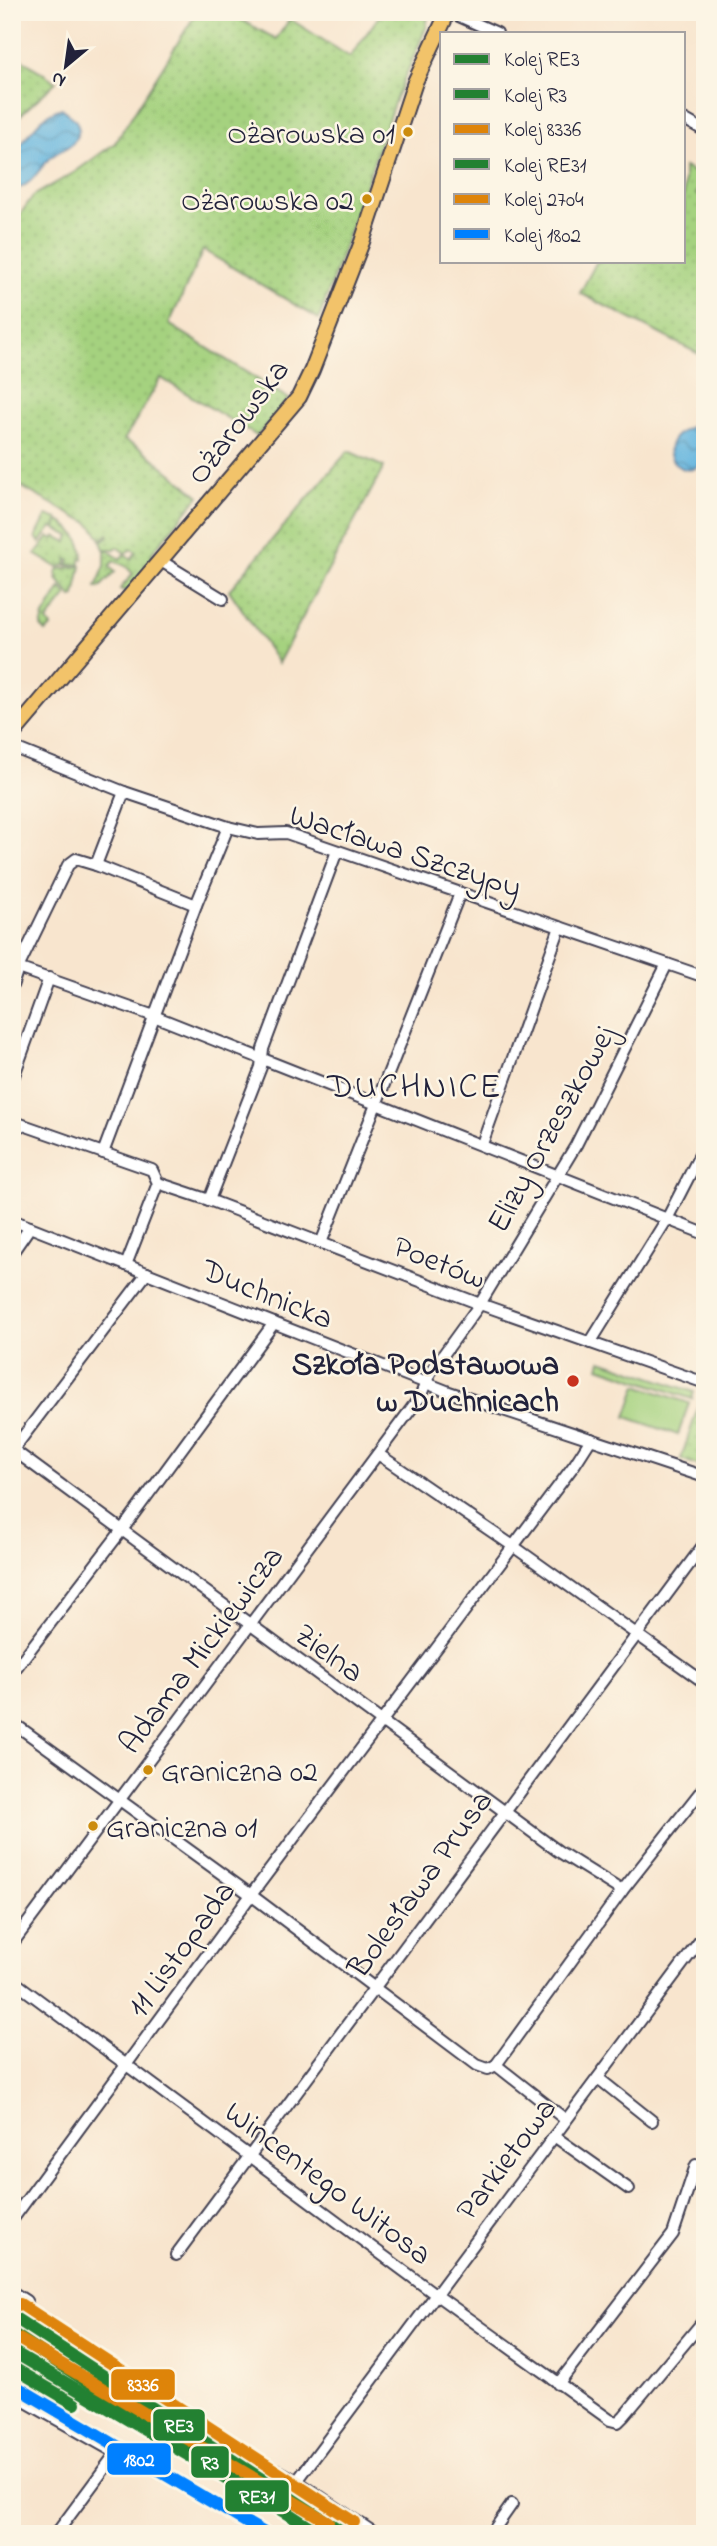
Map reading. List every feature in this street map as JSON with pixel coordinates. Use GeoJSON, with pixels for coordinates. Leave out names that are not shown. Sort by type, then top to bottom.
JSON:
{"type":"FeatureCollection","features":[{"type":"Feature","properties":{"kind":"main road","name":"Ożarowska"},"geometry":{"type":"LineString","coordinates":[[12,735],[282,419],[306,384],[362,242],[415,82],[449,12]]}},
{"type":"Feature","properties":{"kind":"street"},"geometry":{"type":"LineString","coordinates":[[449,12],[495,32]]}},
{"type":"Feature","properties":{"kind":"street"},"geometry":{"type":"LineString","coordinates":[[686,119],[705,131]]}},
{"type":"Feature","properties":{"kind":"street"},"geometry":{"type":"LineString","coordinates":[[161,561],[223,599]]}},
{"type":"Feature","properties":{"kind":"street","name":"Wacława Szczypy"},"geometry":{"type":"LineString","coordinates":[[12,747],[124,792],[228,827],[258,834],[286,833],[705,977]]}},
{"type":"Feature","properties":{"kind":"street"},"geometry":{"type":"LineString","coordinates":[[96,865],[124,792]]}},
{"type":"Feature","properties":{"kind":"street"},"geometry":{"type":"LineString","coordinates":[[103,1153],[228,827]]}},
{"type":"Feature","properties":{"kind":"street"},"geometry":{"type":"LineString","coordinates":[[209,1200],[261,1067],[264,1047],[337,851]]}},
{"type":"Feature","properties":{"kind":"street"},"geometry":{"type":"LineString","coordinates":[[12,986],[15,967],[68,864],[76,859],[82,859],[196,905]]}},
{"type":"Feature","properties":{"kind":"street"},"geometry":{"type":"LineString","coordinates":[[321,1243],[460,893]]}},
{"type":"Feature","properties":{"kind":"street"},"geometry":{"type":"LineString","coordinates":[[482,1144],[560,927]]}},
{"type":"Feature","properties":{"kind":"street","name":"Elizy Orzeszkowej"},"geometry":{"type":"LineString","coordinates":[[426,1383],[430,1373],[480,1304],[576,1145],[667,964]]}},
{"type":"Feature","properties":{"kind":"street"},"geometry":{"type":"LineString","coordinates":[[15,967],[154,1016],[705,1234]]}},
{"type":"Feature","properties":{"kind":"street"},"geometry":{"type":"LineString","coordinates":[[12,1081],[49,978]]}},
{"type":"Feature","properties":{"kind":"street","name":"Poetów"},"geometry":{"type":"LineString","coordinates":[[12,1121],[152,1170],[158,1183],[480,1304],[705,1383]]}},
{"type":"Feature","properties":{"kind":"street"},"geometry":{"type":"LineString","coordinates":[[590,1343],[667,1219],[705,1145]]}},
{"type":"Feature","properties":{"kind":"street"},"geometry":{"type":"LineString","coordinates":[[126,1265],[158,1183]]}},
{"type":"Feature","properties":{"kind":"street","name":"Duchnicka"},"geometry":{"type":"LineString","coordinates":[[12,1220],[493,1408],[705,1477]]}},
{"type":"Feature","properties":{"kind":"street"},"geometry":{"type":"LineString","coordinates":[[12,1253],[30,1227]]}},
{"type":"Feature","properties":{"kind":"street"},"geometry":{"type":"LineString","coordinates":[[13,1450],[147,1273]]}},
{"type":"Feature","properties":{"kind":"street"},"geometry":{"type":"LineString","coordinates":[[12,1673],[122,1530],[274,1323]]}},
{"type":"Feature","properties":{"kind":"street","name":"Adama Mickiewicza"},"geometry":{"type":"LineString","coordinates":[[12,1944],[420,1397],[426,1383]]}},
{"type":"Feature","properties":{"kind":"street","name":"11 Listopada"},"geometry":{"type":"LineString","coordinates":[[12,2220],[591,1439]]}},
{"type":"Feature","properties":{"kind":"street","name":"Zielna"},"geometry":{"type":"LineString","coordinates":[[13,1450],[558,1851],[622,1891]]}},
{"type":"Feature","properties":{"kind":"street"},"geometry":{"type":"LineString","coordinates":[[377,1454],[513,1546],[705,1683]]}},
{"type":"Feature","properties":{"kind":"street","name":"Bolesława Prusa"},"geometry":{"type":"LineString","coordinates":[[176,2256],[705,1543]]}},
{"type":"Feature","properties":{"kind":"street"},"geometry":{"type":"LineString","coordinates":[[12,1722],[251,1895],[477,2066],[488,2069],[496,2065],[622,1891],[705,1786]]}},
{"type":"Feature","properties":{"kind":"street","name":"Parkietowa"},"geometry":{"type":"LineString","coordinates":[[297,2481],[705,1934]]}},
{"type":"Feature","properties":{"kind":"street","name":"Wincentego Witosa"},"geometry":{"type":"LineString","coordinates":[[12,1980],[435,2294],[610,2420],[618,2422],[705,2319]]}},
{"type":"Feature","properties":{"kind":"street"},"geometry":{"type":"LineString","coordinates":[[496,2065],[566,2120]]}},
{"type":"Feature","properties":{"kind":"street"},"geometry":{"type":"LineString","coordinates":[[598,2078],[652,2121]]}},
{"type":"Feature","properties":{"kind":"street"},"geometry":{"type":"LineString","coordinates":[[554,2136],[629,2189]]}},
{"type":"Feature","properties":{"kind":"street"},"geometry":{"type":"LineString","coordinates":[[558,2384],[673,2234],[696,2165]]}},
{"type":"Feature","properties":{"kind":"street"},"geometry":{"type":"LineString","coordinates":[[12,2292],[26,2301],[32,2313],[105,2366],[297,2481],[376,2534]]}},
{"type":"Feature","properties":{"kind":"street"},"geometry":{"type":"LineString","coordinates":[[12,2394],[116,2453],[56,2534]]}},
{"type":"Feature","properties":{"kind":"street"},"geometry":{"type":"LineString","coordinates":[[491,2534],[512,2504]]}},
{"type":"Feature","properties":{"kind":"green space"},"geometry":{"type":"Polygon","coordinates":[[[197,12],[227,12],[276,39],[290,19],[350,57],[382,12],[419,12],[428,17],[426,28],[394,103],[319,319],[203,250],[169,324],[289,399],[257,436],[161,378],[124,440],[142,449],[199,496],[151,554],[157,557],[131,589],[120,589],[133,574],[126,566],[114,561],[109,566],[115,572],[99,588],[96,587],[105,566],[105,551],[120,559],[124,554],[131,559],[136,552],[132,549],[125,553],[117,547],[104,549],[101,542],[108,534],[101,540],[88,523],[15,483],[16,479],[12,477],[12,226],[33,196],[75,172],[115,143],[197,12]]]}},
{"type":"Feature","properties":{"kind":"green space"},"geometry":{"type":"Polygon","coordinates":[[[12,53],[56,82],[12,123],[12,53]]]}},
{"type":"Feature","properties":{"kind":"green space"},"geometry":{"type":"Polygon","coordinates":[[[686,168],[705,178],[696,194],[705,199],[705,357],[580,293],[596,262],[686,262],[686,168]]]}},
{"type":"Feature","properties":{"kind":"green space"},"geometry":{"type":"Polygon","coordinates":[[[348,451],[384,467],[278,663],[229,590],[348,451]]]}},
{"type":"Feature","properties":{"kind":"green space"},"geometry":{"type":"Polygon","coordinates":[[[47,515],[58,519],[55,527],[59,521],[77,536],[83,553],[80,564],[68,565],[70,560],[67,559],[66,565],[57,567],[35,554],[49,537],[54,539],[55,536],[67,542],[70,536],[52,527],[40,543],[36,537],[47,515]]]}},
{"type":"Feature","properties":{"kind":"green space"},"geometry":{"type":"Polygon","coordinates":[[[81,566],[75,596],[72,597],[56,574],[59,569],[81,566]]]}},
{"type":"Feature","properties":{"kind":"green space"},"geometry":{"type":"Polygon","coordinates":[[[61,588],[67,595],[47,621],[51,627],[46,632],[41,627],[44,616],[61,588]]]}},
{"type":"Feature","properties":{"kind":"green space"},"geometry":{"type":"Polygon","coordinates":[[[601,1360],[694,1392],[692,1399],[599,1367],[601,1360]]]}},
{"type":"Feature","properties":{"kind":"green space"},"geometry":{"type":"Polygon","coordinates":[[[637,1385],[689,1403],[678,1435],[626,1417],[637,1385]]]}},
{"type":"Feature","properties":{"kind":"green space"},"geometry":{"type":"Polygon","coordinates":[[[705,1386],[705,1468],[681,1459],[705,1386]]]}},
{"type":"Feature","properties":{"kind":"water"},"geometry":{"type":"Polygon","coordinates":[[[62,108],[77,122],[79,130],[74,141],[46,161],[25,185],[12,190],[12,154],[46,116],[62,108]]]}},
{"type":"Feature","properties":{"kind":"water"},"geometry":{"type":"Polygon","coordinates":[[[701,422],[705,423],[705,456],[699,465],[685,469],[672,459],[671,443],[677,435],[701,422]]]}},
{"type":"Feature","properties":{"kind":"rail line","name":"8336"},"geometry":{"type":"LineString","coordinates":[[20,2304],[354,2522]]}},
{"type":"Feature","properties":{"kind":"rail line","name":"RE3"},"geometry":{"type":"LineString","coordinates":[[12,2316],[346,2534]]}},
{"type":"Feature","properties":{"kind":"rail line","name":"R3"},"geometry":{"type":"LineString","coordinates":[[12,2333],[320,2534]]}},
{"type":"Feature","properties":{"kind":"rail line","name":"2704"},"geometry":{"type":"LineString","coordinates":[[19,2339],[328,2522]]}},
{"type":"Feature","properties":{"kind":"rail line","name":"RE31"},"geometry":{"type":"LineString","coordinates":[[12,2351],[321,2534]]}},
{"type":"Feature","properties":{"kind":"rail line","name":"R3"},"geometry":{"type":"LineString","coordinates":[[12,2367],[75,2404]]}},
{"type":"Feature","properties":{"kind":"rail line","name":"1802"},"geometry":{"type":"LineString","coordinates":[[12,2384],[266,2534]]}},
{"type":"Feature","properties":{"kind":"place","name":"Ożarowska 01"},"geometry":{"type":"Point","coordinates":[408,132]}},
{"type":"Feature","properties":{"kind":"place","name":"Ożarowska 02"},"geometry":{"type":"Point","coordinates":[367,199]}},
{"type":"Feature","properties":{"kind":"place","name":"Szkoła Podstawowa w Duchnicach"},"geometry":{"type":"Point","coordinates":[573,1381]}},
{"type":"Feature","properties":{"kind":"place","name":"Graniczna 02"},"geometry":{"type":"Point","coordinates":[148,1770]}},
{"type":"Feature","properties":{"kind":"place","name":"Graniczna 01"},"geometry":{"type":"Point","coordinates":[93,1826]}},
{"type":"Feature","properties":{"kind":"district","name":"DUCHNICE"},"geometry":{"type":"Point","coordinates":[415,1085]}}]}
